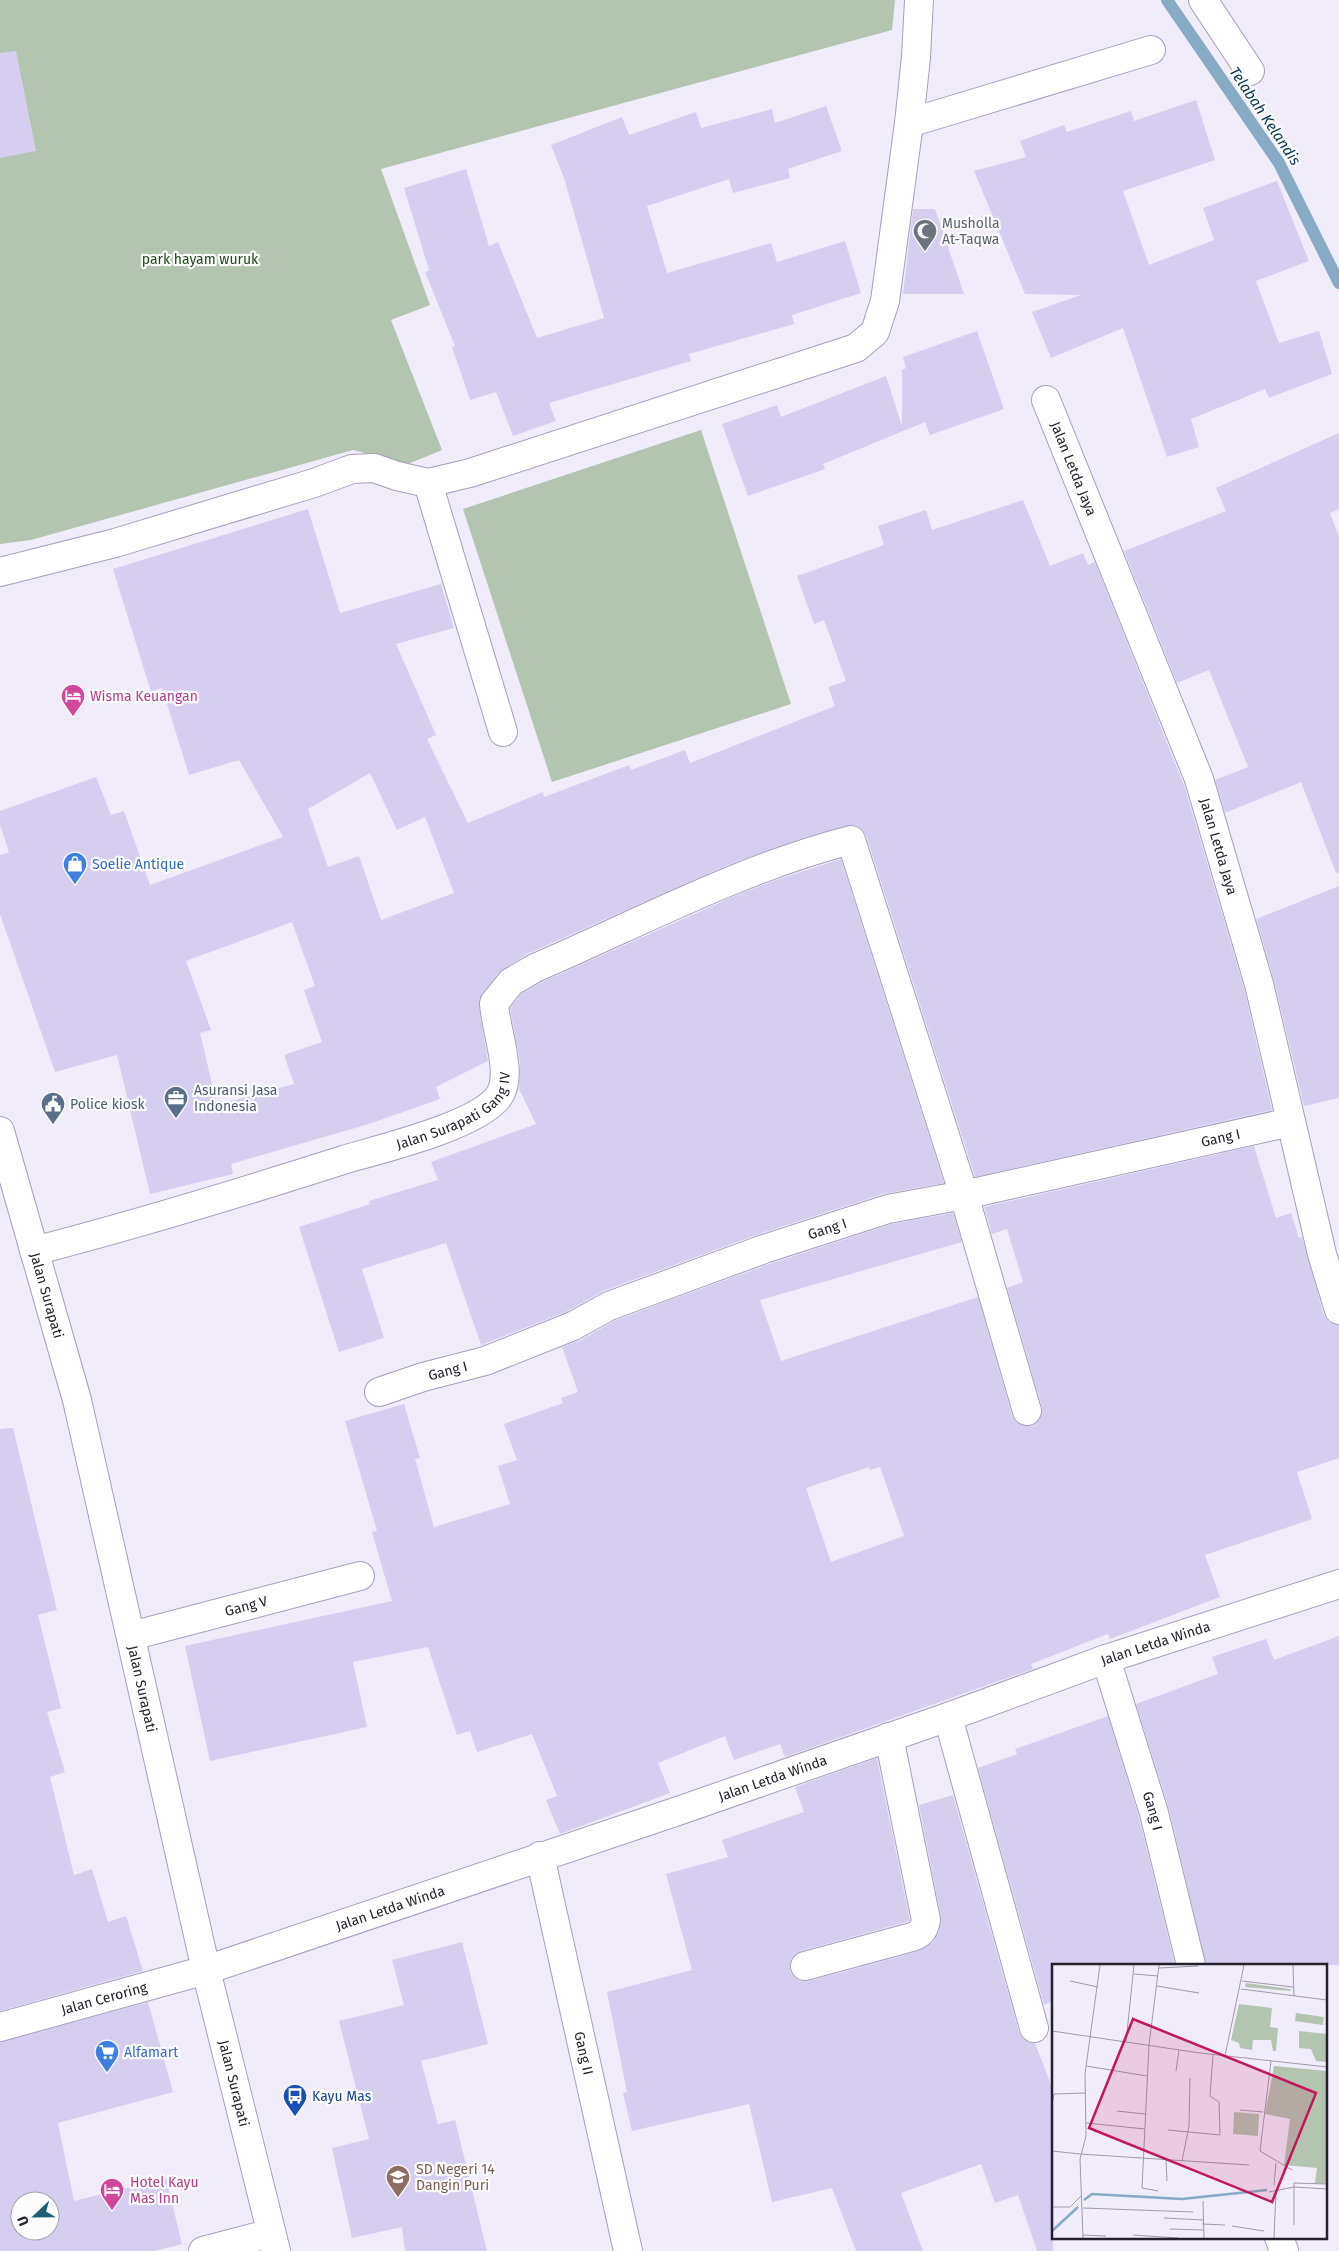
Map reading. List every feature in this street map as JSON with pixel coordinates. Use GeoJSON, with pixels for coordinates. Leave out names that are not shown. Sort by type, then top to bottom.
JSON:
{"type":"FeatureCollection","features":[{"type":"Feature","properties":{"kind":"street"},"geometry":{"type":"LineString","coordinates":[[0,572],[125,540],[314,483],[352,469],[374,468],[428,484],[572,441],[856,348],[874,332],[884,301],[909,123],[916,57],[919,0]]}},
{"type":"Feature","properties":{"kind":"street"},"geometry":{"type":"LineString","coordinates":[[1211,2],[1250,71]]}},
{"type":"Feature","properties":{"kind":"street"},"geometry":{"type":"LineString","coordinates":[[909,123],[1151,50]]}},
{"type":"Feature","properties":{"kind":"street","name":"Jalan Letda Jaya"},"geometry":{"type":"LineString","coordinates":[[1046,400],[1199,779],[1259,984],[1322,1254],[1338,1307]]}},
{"type":"Feature","properties":{"kind":"street"},"geometry":{"type":"LineString","coordinates":[[428,484],[503,732]]}},
{"type":"Feature","properties":{"kind":"street","name":"Jalan Surapati Gang IV"},"geometry":{"type":"LineString","coordinates":[[34,1251],[126,1227],[257,1188],[438,1130],[488,1108],[503,1087],[504,1057],[495,1018],[494,1003],[511,982],[535,968],[720,886],[818,848],[851,840],[964,1195]]}},
{"type":"Feature","properties":{"kind":"street","name":"Gang I"},"geometry":{"type":"LineString","coordinates":[[379,1392],[423,1377],[485,1361],[573,1326],[609,1306],[764,1249],[888,1209],[964,1195],[1291,1122]]}},
{"type":"Feature","properties":{"kind":"street","name":"Jalan Surapati"},"geometry":{"type":"LineString","coordinates":[[0,1130],[77,1400],[132,1636],[206,1970],[274,2242]]}},
{"type":"Feature","properties":{"kind":"street"},"geometry":{"type":"LineString","coordinates":[[964,1195],[1027,1411]]}},
{"type":"Feature","properties":{"kind":"street","name":"Gang V"},"geometry":{"type":"LineString","coordinates":[[132,1636],[360,1576]]}},
{"type":"Feature","properties":{"kind":"street","name":"Jalan Letda Winda"},"geometry":{"type":"LineString","coordinates":[[206,1970],[675,1812],[889,1738],[1106,1659],[1339,1584]]}},
{"type":"Feature","properties":{"kind":"street","name":"Gang I"},"geometry":{"type":"LineString","coordinates":[[1106,1659],[1154,1813],[1191,1964]]}},
{"type":"Feature","properties":{"kind":"street"},"geometry":{"type":"LineString","coordinates":[[948,1717],[1034,2028]]}},
{"type":"Feature","properties":{"kind":"street"},"geometry":{"type":"LineString","coordinates":[[805,1966],[912,1937],[924,1929],[926,1920],[889,1738]]}},
{"type":"Feature","properties":{"kind":"street","name":"Gang II"},"geometry":{"type":"LineString","coordinates":[[540,1856],[628,2251]]}},
{"type":"Feature","properties":{"kind":"street","name":"Jalan Ceroring"},"geometry":{"type":"LineString","coordinates":[[0,2027],[206,1970]]}},
{"type":"Feature","properties":{"kind":"street"},"geometry":{"type":"LineString","coordinates":[[1279,2238],[1284,2251]]}},
{"type":"Feature","properties":{"kind":"street"},"geometry":{"type":"LineString","coordinates":[[203,2251],[274,2242]]}},
{"type":"Feature","properties":{"kind":"green space","name":"park hayam wuruk"},"geometry":{"type":"Polygon","coordinates":[[[0,0],[895,0],[892,30],[381,169],[430,305],[391,320],[442,450],[408,464],[353,450],[31,540],[0,544],[0,0]]]}},
{"type":"Feature","properties":{"kind":"green space"},"geometry":{"type":"Polygon","coordinates":[[[701,430],[791,704],[552,782],[463,509],[701,430]]]}},
{"type":"Feature","properties":{"kind":"building"},"geometry":{"type":"Polygon","coordinates":[[[16,51],[36,151],[0,158],[0,53],[16,51]]]}},
{"type":"Feature","properties":{"kind":"building"},"geometry":{"type":"Polygon","coordinates":[[[1196,100],[1215,160],[1123,191],[1149,265],[1214,240],[1203,208],[1277,181],[1309,261],[1256,281],[1279,343],[1319,331],[1332,374],[1269,398],[1265,389],[1191,419],[1199,447],[1167,457],[1123,328],[1051,358],[1032,312],[1081,295],[1025,294],[974,171],[1026,157],[1020,141],[1064,125],[1067,132],[1131,111],[1134,121],[1196,100]]]}},
{"type":"Feature","properties":{"kind":"building"},"geometry":{"type":"Polygon","coordinates":[[[826,106],[842,151],[788,169],[790,178],[733,193],[729,179],[647,206],[667,273],[771,243],[777,262],[845,241],[861,293],[792,315],[794,324],[689,354],[691,361],[549,403],[556,421],[513,436],[496,392],[470,400],[452,347],[455,346],[425,272],[429,270],[404,188],[466,169],[489,246],[498,242],[537,338],[604,318],[564,178],[551,145],[622,117],[629,135],[696,112],[701,128],[772,109],[775,123],[826,106]]]}},
{"type":"Feature","properties":{"kind":"building","name":"Musholla At-Taqwa"},"geometry":{"type":"Polygon","coordinates":[[[913,209],[935,209],[964,294],[903,294],[913,209]]]}},
{"type":"Feature","properties":{"kind":"building"},"geometry":{"type":"Polygon","coordinates":[[[977,331],[1004,409],[930,435],[925,422],[823,464],[825,469],[748,496],[722,424],[777,405],[781,417],[886,376],[902,426],[902,370],[906,368],[903,357],[977,331]]]}},
{"type":"Feature","properties":{"kind":"building"},"geometry":{"type":"Polygon","coordinates":[[[1339,433],[1339,509],[1330,513],[1339,537],[1339,873],[1336,873],[1301,782],[1225,813],[1215,780],[1248,767],[1209,670],[1177,683],[1124,551],[1226,511],[1216,488],[1339,433]]]}},
{"type":"Feature","properties":{"kind":"building"},"geometry":{"type":"Polygon","coordinates":[[[1023,500],[1050,566],[1083,553],[1088,565],[1095,562],[1185,788],[1244,988],[1272,1110],[975,1177],[866,835],[861,828],[854,825],[806,837],[725,866],[527,954],[499,972],[479,998],[488,1061],[436,1087],[440,1099],[369,1124],[231,1164],[233,1174],[150,1194],[117,1055],[55,1072],[0,914],[0,855],[9,852],[0,825],[0,811],[96,777],[111,815],[124,811],[150,885],[283,837],[239,760],[189,775],[162,688],[151,692],[113,569],[308,509],[340,613],[441,584],[454,628],[396,644],[436,735],[427,739],[468,823],[543,792],[544,797],[629,765],[631,770],[685,750],[690,763],[835,706],[828,687],[846,681],[824,620],[814,624],[797,576],[884,545],[878,526],[926,510],[932,530],[1023,500]],[[370,773],[308,809],[328,867],[359,856],[381,920],[454,893],[425,817],[397,830],[370,773]],[[292,922],[186,961],[211,1030],[200,1033],[217,1105],[294,1084],[284,1055],[322,1042],[304,990],[315,986],[292,922]]]}},
{"type":"Feature","properties":{"kind":"building"},"geometry":{"type":"Polygon","coordinates":[[[841,859],[944,1183],[883,1194],[759,1234],[603,1291],[566,1312],[481,1345],[446,1243],[362,1269],[384,1338],[339,1352],[299,1227],[370,1204],[369,1201],[438,1180],[431,1162],[536,1124],[519,1089],[520,1062],[510,1008],[521,994],[542,982],[737,895],[841,859]]]}},
{"type":"Feature","properties":{"kind":"building"},"geometry":{"type":"Polygon","coordinates":[[[1339,886],[1339,1098],[1304,1106],[1274,980],[1256,919],[1339,886]]]}},
{"type":"Feature","properties":{"kind":"building"},"geometry":{"type":"Polygon","coordinates":[[[1254,1146],[1276,1218],[1291,1213],[1299,1238],[1302,1237],[1324,1315],[1329,1322],[1339,1325],[1339,1458],[1297,1472],[1312,1519],[1205,1555],[1220,1597],[1110,1639],[1108,1634],[1031,1664],[1033,1669],[785,1757],[780,1744],[734,1760],[725,1736],[658,1763],[670,1793],[560,1834],[546,1800],[557,1796],[532,1734],[477,1752],[470,1731],[457,1735],[428,1647],[353,1662],[367,1727],[210,1761],[185,1646],[392,1601],[372,1532],[377,1531],[345,1421],[404,1404],[420,1458],[415,1459],[434,1527],[510,1504],[498,1466],[517,1460],[504,1424],[563,1403],[561,1398],[578,1392],[562,1347],[581,1340],[616,1320],[769,1264],[892,1224],[953,1213],[962,1242],[760,1300],[781,1361],[978,1297],[1012,1415],[1016,1422],[1023,1426],[1032,1426],[1038,1422],[1042,1415],[1042,1407],[1007,1288],[1023,1282],[1007,1229],[992,1234],[984,1207],[1254,1146]],[[869,1467],[806,1488],[831,1562],[904,1536],[880,1467],[870,1470],[869,1467]]]}},
{"type":"Feature","properties":{"kind":"building"},"geometry":{"type":"Polygon","coordinates":[[[13,1428],[57,1610],[38,1615],[61,1708],[47,1712],[65,1772],[50,1777],[74,1875],[92,1869],[108,1922],[126,1916],[143,1971],[0,2011],[0,1429],[13,1428]]]}},
{"type":"Feature","properties":{"kind":"building"},"geometry":{"type":"Polygon","coordinates":[[[1339,1636],[1339,1965],[1206,1964],[1169,1809],[1136,1704],[1218,1674],[1212,1657],[1266,1639],[1274,1660],[1339,1636]]]}},
{"type":"Feature","properties":{"kind":"building"},"geometry":{"type":"Polygon","coordinates":[[[1108,1716],[1139,1817],[1175,1964],[1052,1964],[1052,2001],[1044,2005],[978,1768],[1017,1754],[1015,1749],[1108,1716]]]}},
{"type":"Feature","properties":{"kind":"building"},"geometry":{"type":"Polygon","coordinates":[[[877,1758],[910,1921],[801,1951],[794,1955],[790,1962],[790,1971],[794,1977],[801,1981],[809,1981],[916,1952],[933,1942],[939,1931],[941,1917],[919,1805],[953,1795],[1019,2032],[1023,2039],[1035,2043],[1052,2087],[1053,2251],[1037,2251],[1018,2195],[995,2203],[981,2164],[901,2193],[923,2251],[856,2251],[832,2188],[772,2202],[749,2104],[632,2131],[623,2093],[627,2092],[607,1992],[692,1970],[666,1874],[728,1857],[722,1840],[804,1812],[795,1787],[877,1758]]]}},
{"type":"Feature","properties":{"kind":"building"},"geometry":{"type":"Polygon","coordinates":[[[462,1942],[488,2044],[421,2061],[438,2124],[455,2120],[487,2251],[405,2251],[402,2227],[352,2238],[332,2148],[369,2139],[339,2021],[404,2005],[392,1960],[462,1942]]]}},
{"type":"Feature","properties":{"kind":"building"},"geometry":{"type":"Polygon","coordinates":[[[148,2002],[173,2092],[58,2123],[74,2201],[166,2178],[182,2244],[155,2251],[0,2251],[0,2042],[148,2002]]]}},
{"type":"Feature","properties":{"kind":"waterway","name":"Telabah Kelandis"},"geometry":{"type":"LineString","coordinates":[[1167,0],[1279,163],[1339,283]]}},
{"type":"Feature","properties":{"kind":"place","name":"Musholla At-Taqwa"},"geometry":{"type":"Point","coordinates":[925,252]}},
{"type":"Feature","properties":{"kind":"place","name":"Wisma Keuangan"},"geometry":{"type":"Point","coordinates":[73,717]}},
{"type":"Feature","properties":{"kind":"place","name":"Soelie Antique"},"geometry":{"type":"Point","coordinates":[75,885]}},
{"type":"Feature","properties":{"kind":"place","name":"Asuransi Jasa Indonesia"},"geometry":{"type":"Point","coordinates":[176,1119]}},
{"type":"Feature","properties":{"kind":"place","name":"Police kiosk"},"geometry":{"type":"Point","coordinates":[53,1125]}},
{"type":"Feature","properties":{"kind":"place","name":"Alfamart"},"geometry":{"type":"Point","coordinates":[107,2073]}},
{"type":"Feature","properties":{"kind":"place","name":"Kayu Mas"},"geometry":{"type":"Point","coordinates":[295,2117]}},
{"type":"Feature","properties":{"kind":"place","name":"SD Negeri 14 Dangin Puri"},"geometry":{"type":"Point","coordinates":[398,2198]}},
{"type":"Feature","properties":{"kind":"place","name":"Hotel Kayu Mas Inn"},"geometry":{"type":"Point","coordinates":[112,2211]}}]}
